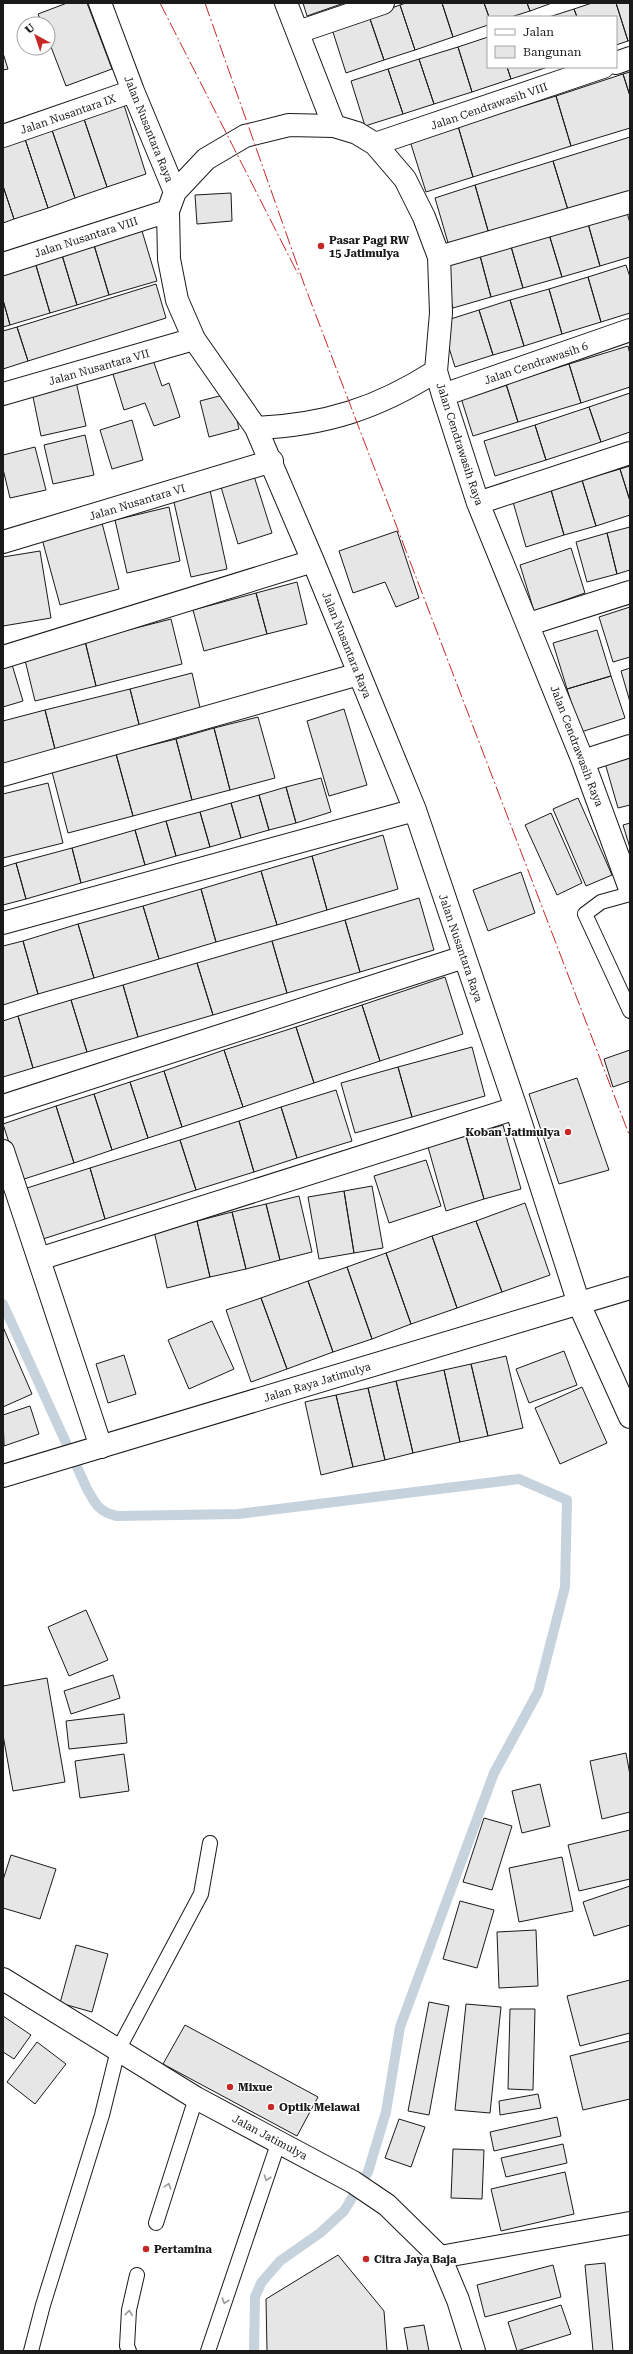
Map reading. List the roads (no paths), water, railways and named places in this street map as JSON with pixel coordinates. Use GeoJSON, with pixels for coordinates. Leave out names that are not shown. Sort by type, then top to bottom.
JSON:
{"type":"FeatureCollection","features":[{"type":"Feature","properties":{"kind":"street","name":"Jalan Nusantara Raya"},"geometry":{"type":"LineString","coordinates":[[100,3],[172,201],[169,259],[177,300],[194,339],[256,428],[272,461],[415,810],[516,1108],[579,1304],[630,1417]]}},
{"type":"Feature","properties":{"kind":"street"},"geometry":{"type":"LineString","coordinates":[[286,3],[334,126]]}},
{"type":"Feature","properties":{"kind":"street"},"geometry":{"type":"LineString","coordinates":[[298,32],[383,3]]}},
{"type":"Feature","properties":{"kind":"street"},"geometry":{"type":"LineString","coordinates":[[617,63],[630,58]]}},
{"type":"Feature","properties":{"kind":"street","name":"Jalan Cendrawasih VIII"},"geometry":{"type":"LineString","coordinates":[[375,144],[600,68]]}},
{"type":"Feature","properties":{"kind":"street","name":"Jalan Nusantara IX"},"geometry":{"type":"LineString","coordinates":[[3,136],[133,91]]}},
{"type":"Feature","properties":{"kind":"street","name":"Jalan Cendrawasih Raya"},"geometry":{"type":"LineString","coordinates":[[172,201],[206,159],[246,136],[290,125],[334,126],[357,133],[375,144],[405,180],[424,217],[439,257],[441,312],[436,371],[443,395],[478,503],[529,624],[583,761],[630,889]]}},
{"type":"Feature","properties":{"kind":"street","name":"Jalan Nusantara VIII"},"geometry":{"type":"LineString","coordinates":[[3,264],[172,201]]}},
{"type":"Feature","properties":{"kind":"street"},"geometry":{"type":"LineString","coordinates":[[439,257],[630,202]]}},
{"type":"Feature","properties":{"kind":"street","name":"Jalan Cendrawasih 6"},"geometry":{"type":"LineString","coordinates":[[443,395],[630,330]]}},
{"type":"Feature","properties":{"kind":"street","name":"Jalan Nusantara VII"},"geometry":{"type":"LineString","coordinates":[[3,394],[194,339]]}},
{"type":"Feature","properties":{"kind":"street"},"geometry":{"type":"LineString","coordinates":[[256,428],[289,427],[320,422],[351,414],[409,388],[436,371]]}},
{"type":"Feature","properties":{"kind":"street"},"geometry":{"type":"LineString","coordinates":[[478,503],[630,453]]}},
{"type":"Feature","properties":{"kind":"street","name":"Jalan Nusantara VI"},"geometry":{"type":"LineString","coordinates":[[3,542],[272,461]]}},
{"type":"Feature","properties":{"kind":"street"},"geometry":{"type":"LineString","coordinates":[[3,658],[313,561]]}},
{"type":"Feature","properties":{"kind":"street"},"geometry":{"type":"LineString","coordinates":[[529,624],[630,592]]}},
{"type":"Feature","properties":{"kind":"street"},"geometry":{"type":"LineString","coordinates":[[3,775],[359,674]]}},
{"type":"Feature","properties":{"kind":"street"},"geometry":{"type":"LineString","coordinates":[[583,761],[630,746]]}},
{"type":"Feature","properties":{"kind":"street"},"geometry":{"type":"LineString","coordinates":[[3,923],[415,810]]}},
{"type":"Feature","properties":{"kind":"street"},"geometry":{"type":"LineString","coordinates":[[3,1106],[464,957]]}},
{"type":"Feature","properties":{"kind":"street"},"geometry":{"type":"LineString","coordinates":[[38,1259],[516,1108]]}},
{"type":"Feature","properties":{"kind":"street"},"geometry":{"type":"LineString","coordinates":[[3,1151],[38,1259],[95,1448]]}},
{"type":"Feature","properties":{"kind":"street","name":"Jalan Raya Jatimulya"},"geometry":{"type":"LineString","coordinates":[[3,1476],[630,1288]]}},
{"type":"Feature","properties":{"kind":"street","name":"Jalan Jatimulya"},"geometry":{"type":"LineString","coordinates":[[4,1981],[196,2098],[279,2141],[353,2182],[387,2204],[440,2257],[458,2300],[474,2351]]}},
{"type":"Feature","properties":{"kind":"street"},"geometry":{"type":"LineString","coordinates":[[440,2257],[630,2223]]}},
{"type":"Feature","properties":{"kind":"lane"},"geometry":{"type":"LineString","coordinates":[[630,894],[601,902],[585,914],[630,1011]]}},
{"type":"Feature","properties":{"kind":"lane"},"geometry":{"type":"LineString","coordinates":[[31,2351],[43,2305],[102,2115],[118,2050],[201,1894],[210,1843]]}},
{"type":"Feature","properties":{"kind":"lane"},"geometry":{"type":"LineString","coordinates":[[156,2223],[196,2098]]}},
{"type":"Feature","properties":{"kind":"lane"},"geometry":{"type":"LineString","coordinates":[[208,2351],[279,2141]]}},
{"type":"Feature","properties":{"kind":"lane"},"geometry":{"type":"LineString","coordinates":[[129,2351],[127,2346],[129,2310],[137,2275]]}},
{"type":"Feature","properties":{"kind":"waterway"},"geometry":{"type":"LineString","coordinates":[[3,1304],[87,1489],[99,1507],[111,1514],[117,1516],[238,1514],[519,1479],[567,1500],[565,1587],[538,1692],[494,1773],[400,2027],[386,2112],[368,2172],[344,2211],[320,2233],[280,2261],[261,2283],[255,2297],[254,2351]]}},
{"type":"Feature","properties":{"kind":"place","name":"Pasar Pagi RW 15 Jatimulya"},"geometry":{"type":"Point","coordinates":[321,246]}},
{"type":"Feature","properties":{"kind":"place","name":"Koban Jatimulya"},"geometry":{"type":"Point","coordinates":[568,1132]}},
{"type":"Feature","properties":{"kind":"place","name":"Mixue"},"geometry":{"type":"Point","coordinates":[230,2087]}},
{"type":"Feature","properties":{"kind":"place","name":"Optik Melawai"},"geometry":{"type":"Point","coordinates":[271,2107]}},
{"type":"Feature","properties":{"kind":"place","name":"Pertamina"},"geometry":{"type":"Point","coordinates":[146,2249]}},
{"type":"Feature","properties":{"kind":"place","name":"Citra Jaya Baja"},"geometry":{"type":"Point","coordinates":[366,2259]}}]}
